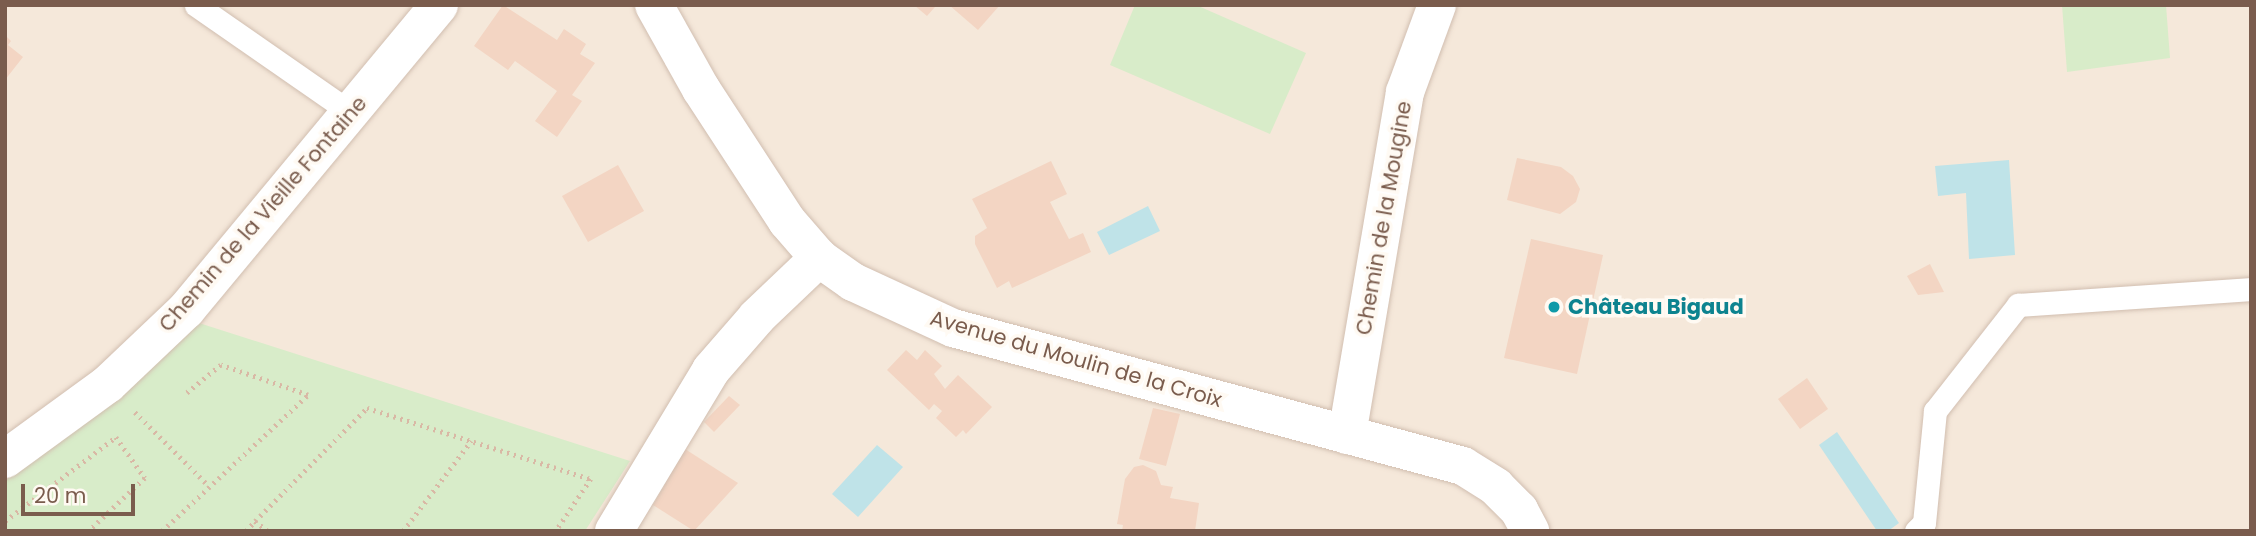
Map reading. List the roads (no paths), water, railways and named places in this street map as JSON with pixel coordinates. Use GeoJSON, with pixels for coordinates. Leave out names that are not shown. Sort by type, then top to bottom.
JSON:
{"type":"FeatureCollection","features":[{"type":"Feature","properties":{"kind":"street","name":"Chemin de la Vieille Fontaine"},"geometry":{"type":"LineString","coordinates":[[5,459],[108,384],[187,310],[439,5]]}},
{"type":"Feature","properties":{"kind":"street","name":"Avenue du Moulin de la Croix"},"geometry":{"type":"LineString","coordinates":[[654,5],[756,178],[819,258],[888,301],[953,328],[1463,466],[1496,487],[1519,510],[1530,531]]}},
{"type":"Feature","properties":{"kind":"street","name":"Chemin de la Mougine"},"geometry":{"type":"LineString","coordinates":[[1346,435],[1405,92],[1437,5]]}},
{"type":"Feature","properties":{"kind":"street"},"geometry":{"type":"LineString","coordinates":[[614,531],[711,370],[757,317],[819,258]]}},
{"type":"Feature","properties":{"kind":"lane"},"geometry":{"type":"LineString","coordinates":[[196,5],[350,112]]}},
{"type":"Feature","properties":{"kind":"lane"},"geometry":{"type":"LineString","coordinates":[[1916,531],[1924,523],[1935,411],[2018,305],[2251,289]]}},
{"type":"Feature","properties":{"kind":"water"},"geometry":{"type":"Polygon","coordinates":[[[2009,160],[2015,255],[1969,259],[1966,193],[1938,196],[1935,166],[2009,160]]]}},
{"type":"Feature","properties":{"kind":"water"},"geometry":{"type":"Polygon","coordinates":[[[1148,206],[1160,231],[1109,255],[1097,232],[1148,206]]]}},
{"type":"Feature","properties":{"kind":"water"},"geometry":{"type":"Polygon","coordinates":[[[1837,432],[1899,523],[1888,531],[1877,531],[1819,445],[1837,432]]]}},
{"type":"Feature","properties":{"kind":"water"},"geometry":{"type":"Polygon","coordinates":[[[877,445],[903,467],[858,517],[832,494],[877,445]]]}},
{"type":"Feature","properties":{"kind":"place","name":"Château Bigaud"},"geometry":{"type":"Point","coordinates":[1554,307]}}]}
